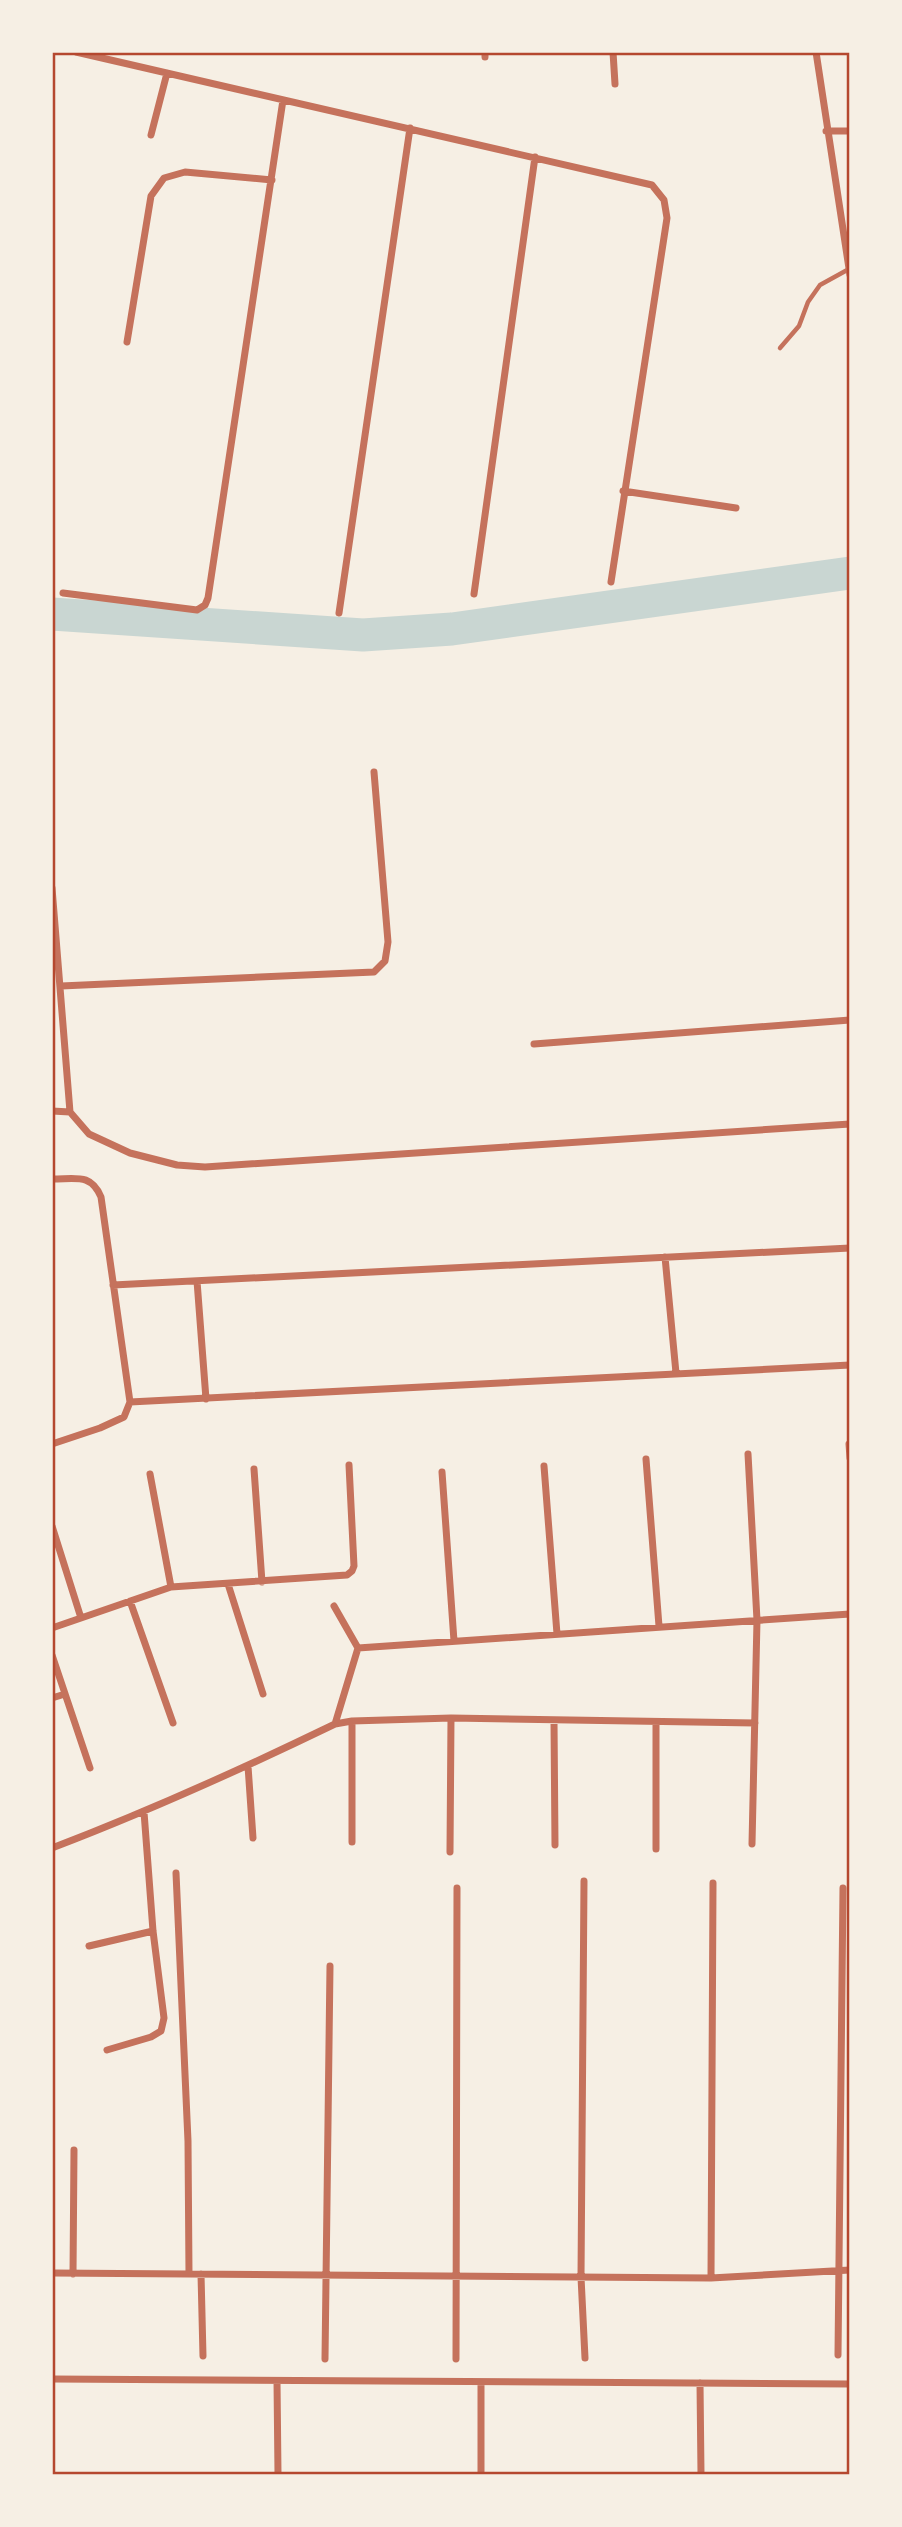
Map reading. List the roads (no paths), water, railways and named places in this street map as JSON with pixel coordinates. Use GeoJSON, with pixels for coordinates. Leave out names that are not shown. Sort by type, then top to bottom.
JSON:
{"type":"FeatureCollection","features":[{"type":"Feature","properties":{"kind":"street"},"geometry":{"type":"LineString","coordinates":[[76,52],[652,185],[664,200],[667,218],[611,582]]}},
{"type":"Feature","properties":{"kind":"street"},"geometry":{"type":"LineString","coordinates":[[613,52],[615,84]]}},
{"type":"Feature","properties":{"kind":"street"},"geometry":{"type":"LineString","coordinates":[[816,52],[849,272]]}},
{"type":"Feature","properties":{"kind":"street"},"geometry":{"type":"LineString","coordinates":[[151,135],[167,73]]}},
{"type":"Feature","properties":{"kind":"street"},"geometry":{"type":"LineString","coordinates":[[63,593],[197,610],[205,606],[233,439],[283,100]]}},
{"type":"Feature","properties":{"kind":"street"},"geometry":{"type":"LineString","coordinates":[[339,613],[410,128]]}},
{"type":"Feature","properties":{"kind":"street"},"geometry":{"type":"LineString","coordinates":[[827,131],[849,131]]}},
{"type":"Feature","properties":{"kind":"street"},"geometry":{"type":"LineString","coordinates":[[474,594],[535,157]]}},
{"type":"Feature","properties":{"kind":"street"},"geometry":{"type":"LineString","coordinates":[[127,342],[151,196],[164,178],[186,172],[272,180]]}},
{"type":"Feature","properties":{"kind":"street"},"geometry":{"type":"LineString","coordinates":[[623,491],[736,508]]}},
{"type":"Feature","properties":{"kind":"street"},"geometry":{"type":"LineString","coordinates":[[61,986],[374,972],[385,961],[388,942],[374,772]]}},
{"type":"Feature","properties":{"kind":"street"},"geometry":{"type":"LineString","coordinates":[[52,888],[70,1112],[89,1134],[130,1153],[177,1165],[205,1167],[849,1124]]}},
{"type":"Feature","properties":{"kind":"street"},"geometry":{"type":"LineString","coordinates":[[534,1044],[849,1020]]}},
{"type":"Feature","properties":{"kind":"street"},"geometry":{"type":"LineString","coordinates":[[52,1111],[70,1112]]}},
{"type":"Feature","properties":{"kind":"street"},"geometry":{"type":"LineString","coordinates":[[52,1179],[85,1179],[96,1185],[101,1198],[130,1402],[124,1417],[52,1444]]}},
{"type":"Feature","properties":{"kind":"street"},"geometry":{"type":"LineString","coordinates":[[113,1285],[849,1248]]}},
{"type":"Feature","properties":{"kind":"street"},"geometry":{"type":"LineString","coordinates":[[665,1257],[676,1373]]}},
{"type":"Feature","properties":{"kind":"street"},"geometry":{"type":"LineString","coordinates":[[197,1281],[206,1398]]}},
{"type":"Feature","properties":{"kind":"street"},"geometry":{"type":"LineString","coordinates":[[130,1402],[849,1365]]}},
{"type":"Feature","properties":{"kind":"street"},"geometry":{"type":"LineString","coordinates":[[849,1444],[849,1458]]}},
{"type":"Feature","properties":{"kind":"street"},"geometry":{"type":"LineString","coordinates":[[748,1454],[757,1620],[752,1844]]}},
{"type":"Feature","properties":{"kind":"street"},"geometry":{"type":"LineString","coordinates":[[646,1459],[659,1626]]}},
{"type":"Feature","properties":{"kind":"street"},"geometry":{"type":"LineString","coordinates":[[52,1628],[171,1587],[346,1575],[354,1566],[349,1465]]}},
{"type":"Feature","properties":{"kind":"street"},"geometry":{"type":"LineString","coordinates":[[544,1466],[557,1634]]}},
{"type":"Feature","properties":{"kind":"street"},"geometry":{"type":"LineString","coordinates":[[254,1469],[262,1582]]}},
{"type":"Feature","properties":{"kind":"street"},"geometry":{"type":"LineString","coordinates":[[442,1472],[454,1641]]}},
{"type":"Feature","properties":{"kind":"street"},"geometry":{"type":"LineString","coordinates":[[150,1474],[171,1587]]}},
{"type":"Feature","properties":{"kind":"street"},"geometry":{"type":"LineString","coordinates":[[52,1526],[81,1618]]}},
{"type":"Feature","properties":{"kind":"street"},"geometry":{"type":"LineString","coordinates":[[228,1584],[263,1694]]}},
{"type":"Feature","properties":{"kind":"street"},"geometry":{"type":"LineString","coordinates":[[130,1601],[173,1723]]}},
{"type":"Feature","properties":{"kind":"street"},"geometry":{"type":"LineString","coordinates":[[334,1606],[358,1648],[335,1724]]}},
{"type":"Feature","properties":{"kind":"street"},"geometry":{"type":"LineString","coordinates":[[358,1648],[849,1614]]}},
{"type":"Feature","properties":{"kind":"street"},"geometry":{"type":"LineString","coordinates":[[52,1656],[90,1768]]}},
{"type":"Feature","properties":{"kind":"street"},"geometry":{"type":"LineString","coordinates":[[52,1698],[65,1694]]}},
{"type":"Feature","properties":{"kind":"street"},"geometry":{"type":"LineString","coordinates":[[52,1848],[144,1812],[335,1724],[352,1721],[452,1718],[755,1723]]}},
{"type":"Feature","properties":{"kind":"street"},"geometry":{"type":"LineString","coordinates":[[450,1852],[452,1718]]}},
{"type":"Feature","properties":{"kind":"street"},"geometry":{"type":"LineString","coordinates":[[554,1720],[555,1845]]}},
{"type":"Feature","properties":{"kind":"street"},"geometry":{"type":"LineString","coordinates":[[352,1721],[352,1842]]}},
{"type":"Feature","properties":{"kind":"street"},"geometry":{"type":"LineString","coordinates":[[656,1722],[656,1849]]}},
{"type":"Feature","properties":{"kind":"street"},"geometry":{"type":"LineString","coordinates":[[248,1766],[253,1838]]}},
{"type":"Feature","properties":{"kind":"street"},"geometry":{"type":"LineString","coordinates":[[107,2050],[151,2037],[161,2031],[164,2018],[153,1931],[144,1812]]}},
{"type":"Feature","properties":{"kind":"street"},"geometry":{"type":"LineString","coordinates":[[176,1873],[188,2141],[189,2274]]}},
{"type":"Feature","properties":{"kind":"street"},"geometry":{"type":"LineString","coordinates":[[584,1881],[581,2277],[585,2358]]}},
{"type":"Feature","properties":{"kind":"street"},"geometry":{"type":"LineString","coordinates":[[711,2278],[713,1883]]}},
{"type":"Feature","properties":{"kind":"street"},"geometry":{"type":"LineString","coordinates":[[456,2359],[457,1888]]}},
{"type":"Feature","properties":{"kind":"street"},"geometry":{"type":"LineString","coordinates":[[838,2355],[843,1888]]}},
{"type":"Feature","properties":{"kind":"street"},"geometry":{"type":"LineString","coordinates":[[89,1946],[153,1931]]}},
{"type":"Feature","properties":{"kind":"street"},"geometry":{"type":"LineString","coordinates":[[326,2359],[330,1965]]}},
{"type":"Feature","properties":{"kind":"street"},"geometry":{"type":"LineString","coordinates":[[73,2274],[75,2150]]}},
{"type":"Feature","properties":{"kind":"street"},"geometry":{"type":"LineString","coordinates":[[52,2273],[711,2278],[849,2270]]}},
{"type":"Feature","properties":{"kind":"street"},"geometry":{"type":"LineString","coordinates":[[201,2274],[203,2356]]}},
{"type":"Feature","properties":{"kind":"street"},"geometry":{"type":"LineString","coordinates":[[52,2379],[849,2384]]}},
{"type":"Feature","properties":{"kind":"street"},"geometry":{"type":"LineString","coordinates":[[277,2381],[278,2474]]}},
{"type":"Feature","properties":{"kind":"street"},"geometry":{"type":"LineString","coordinates":[[481,2382],[481,2474]]}},
{"type":"Feature","properties":{"kind":"street"},"geometry":{"type":"LineString","coordinates":[[700,2384],[701,2474]]}},
{"type":"Feature","properties":{"kind":"lane"},"geometry":{"type":"LineString","coordinates":[[780,348],[799,326],[808,302],[820,285],[849,272]]}},
{"type":"Feature","properties":{"kind":"waterway"},"geometry":{"type":"LineString","coordinates":[[52,614],[363,635],[452,629],[850,573]]}}]}
